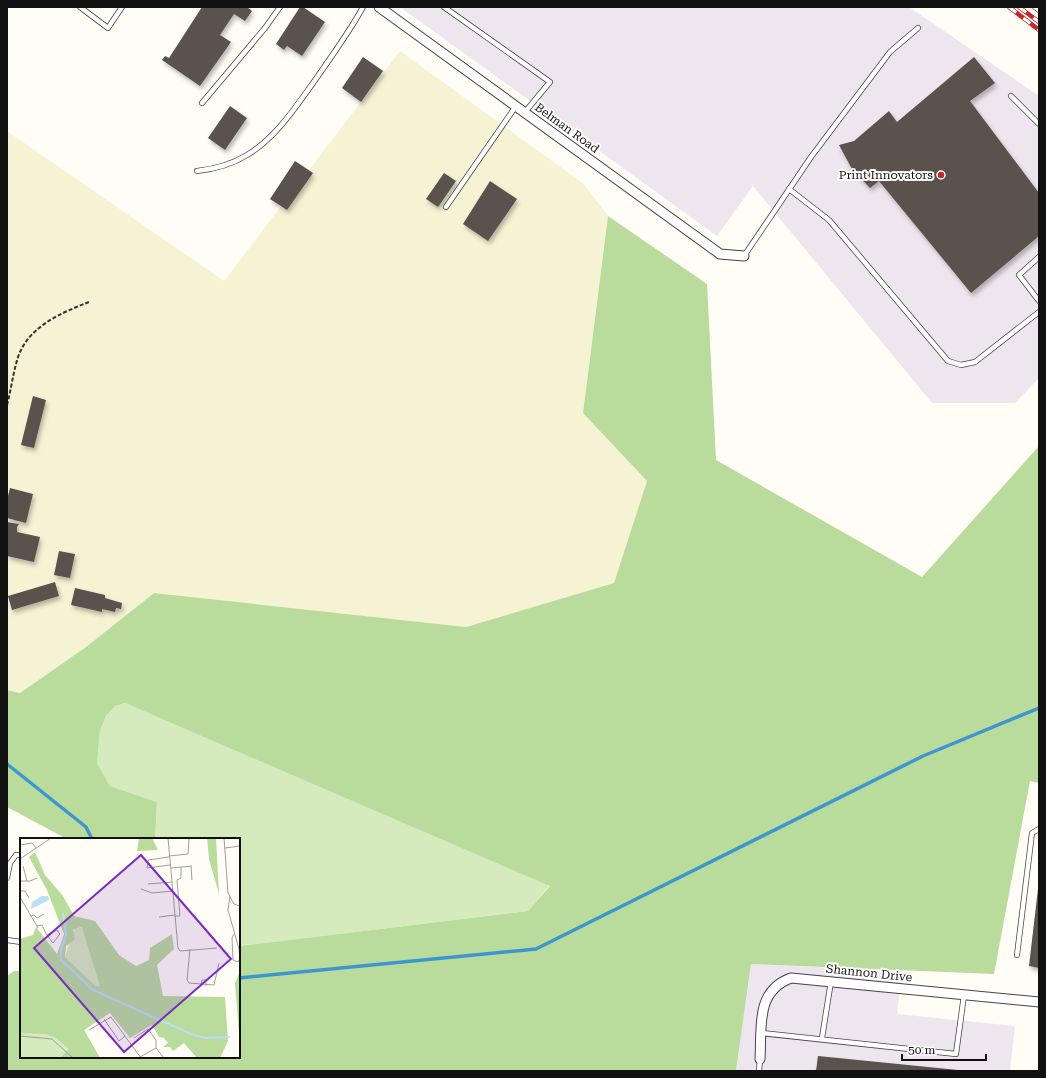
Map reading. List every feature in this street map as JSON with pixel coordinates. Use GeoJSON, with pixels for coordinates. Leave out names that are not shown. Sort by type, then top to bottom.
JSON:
{"type":"FeatureCollection","features":[{"type":"Feature","properties":{"kind":"street","name":"Belman Road"},"geometry":{"type":"LineString","coordinates":[[379,7],[720,254],[744,256]]}},
{"type":"Feature","properties":{"kind":"street","name":"Shannon Drive"},"geometry":{"type":"LineString","coordinates":[[760,1059],[764,1002],[774,986],[782,981],[796,977],[1039,1002]]}},
{"type":"Feature","properties":{"kind":"lane"},"geometry":{"type":"LineString","coordinates":[[80,7],[108,28],[122,7]]}},
{"type":"Feature","properties":{"kind":"lane"},"geometry":{"type":"LineString","coordinates":[[202,103],[265,28],[280,7]]}},
{"type":"Feature","properties":{"kind":"lane"},"geometry":{"type":"LineString","coordinates":[[197,171],[215,169],[247,156],[277,130],[330,59],[363,7]]}},
{"type":"Feature","properties":{"kind":"lane"},"geometry":{"type":"LineString","coordinates":[[444,7],[550,82],[525,112]]}},
{"type":"Feature","properties":{"kind":"lane"},"geometry":{"type":"LineString","coordinates":[[744,256],[811,156],[890,52],[918,28]]}},
{"type":"Feature","properties":{"kind":"lane"},"geometry":{"type":"LineString","coordinates":[[1011,96],[1039,124]]}},
{"type":"Feature","properties":{"kind":"lane"},"geometry":{"type":"LineString","coordinates":[[446,207],[516,106]]}},
{"type":"Feature","properties":{"kind":"lane"},"geometry":{"type":"LineString","coordinates":[[789,189],[829,220],[948,361],[961,365],[975,362],[1039,312]]}},
{"type":"Feature","properties":{"kind":"lane"},"geometry":{"type":"LineString","coordinates":[[1039,257],[1020,272],[1020,275],[1039,301]]}},
{"type":"Feature","properties":{"kind":"lane"},"geometry":{"type":"LineString","coordinates":[[1017,955],[1032,833],[1039,829]]}},
{"type":"Feature","properties":{"kind":"lane"},"geometry":{"type":"LineString","coordinates":[[7,878],[13,858],[16,855],[20,855]]}},
{"type":"Feature","properties":{"kind":"lane"},"geometry":{"type":"LineString","coordinates":[[7,940],[20,942]]}},
{"type":"Feature","properties":{"kind":"lane"},"geometry":{"type":"LineString","coordinates":[[822,1038],[832,981]]}},
{"type":"Feature","properties":{"kind":"lane"},"geometry":{"type":"LineString","coordinates":[[762,1033],[822,1038],[956,1054],[964,994]]}},
{"type":"Feature","properties":{"kind":"lane"},"geometry":{"type":"LineString","coordinates":[[759,1071],[760,1059]]}},
{"type":"Feature","properties":{"kind":"path"},"geometry":{"type":"LineString","coordinates":[[7,406],[18,357],[30,337],[39,327],[50,320],[89,302]]}},
{"type":"Feature","properties":{"kind":"shaded area"},"geometry":{"type":"Polygon","coordinates":[[[400,7],[909,7],[1039,96],[1039,378],[1015,403],[932,403],[753,186],[717,236],[400,7]]]}},
{"type":"Feature","properties":{"kind":"shaded area"},"geometry":{"type":"Polygon","coordinates":[[[400,51],[584,184],[608,216],[583,412],[647,481],[614,583],[466,627],[154,593],[86,647],[20,693],[7,690],[7,131],[224,281],[400,51]]]}},
{"type":"Feature","properties":{"kind":"shaded area"},"geometry":{"type":"Polygon","coordinates":[[[751,964],[902,971],[897,1014],[1015,1026],[1010,1071],[736,1071],[751,964]]]}},
{"type":"Feature","properties":{"kind":"green space"},"geometry":{"type":"Polygon","coordinates":[[[608,216],[707,284],[716,460],[922,577],[1039,446],[1039,783],[1030,781],[994,974],[751,964],[736,1071],[7,1071],[7,976],[14,971],[20,971],[20,1058],[240,1058],[240,946],[528,911],[550,886],[125,703],[115,706],[106,716],[100,731],[97,763],[110,786],[157,802],[155,838],[65,838],[7,807],[7,690],[20,693],[86,647],[154,593],[466,627],[614,583],[647,481],[583,413],[608,216]]]}},
{"type":"Feature","properties":{"kind":"green space"},"geometry":{"type":"Polygon","coordinates":[[[125,703],[550,885],[528,911],[240,946],[240,838],[155,838],[157,802],[110,786],[97,763],[100,731],[106,716],[115,706],[125,703]]]}},
{"type":"Feature","properties":{"kind":"building"},"geometry":{"type":"Polygon","coordinates":[[[202,7],[247,7],[252,11],[245,21],[234,14],[220,35],[231,42],[200,86],[162,60],[165,56],[169,58],[202,7]]]}},
{"type":"Feature","properties":{"kind":"building"},"geometry":{"type":"Polygon","coordinates":[[[300,7],[303,7],[325,22],[302,56],[287,46],[284,50],[276,44],[300,7]]]}},
{"type":"Feature","properties":{"kind":"building"},"geometry":{"type":"Polygon","coordinates":[[[363,57],[383,71],[361,102],[342,88],[363,57]]]}},
{"type":"Feature","properties":{"kind":"building","name":"Print Innovators"},"geometry":{"type":"Polygon","coordinates":[[[974,57],[995,83],[970,101],[1039,193],[1039,236],[971,293],[879,181],[870,188],[852,169],[839,145],[854,141],[889,111],[897,122],[974,57]]]}},
{"type":"Feature","properties":{"kind":"building"},"geometry":{"type":"Polygon","coordinates":[[[230,106],[247,118],[225,150],[208,138],[230,106]]]}},
{"type":"Feature","properties":{"kind":"building"},"geometry":{"type":"Polygon","coordinates":[[[295,161],[313,173],[287,210],[270,199],[295,161]]]}},
{"type":"Feature","properties":{"kind":"building"},"geometry":{"type":"Polygon","coordinates":[[[444,173],[456,181],[438,207],[426,199],[444,173]]]}},
{"type":"Feature","properties":{"kind":"building"},"geometry":{"type":"Polygon","coordinates":[[[490,181],[517,199],[488,241],[463,224],[490,181]]]}},
{"type":"Feature","properties":{"kind":"building"},"geometry":{"type":"Polygon","coordinates":[[[33,396],[46,400],[34,448],[21,445],[33,396]]]}},
{"type":"Feature","properties":{"kind":"building"},"geometry":{"type":"Polygon","coordinates":[[[10,488],[33,494],[26,523],[7,518],[7,500],[10,488]]]}},
{"type":"Feature","properties":{"kind":"building"},"geometry":{"type":"Polygon","coordinates":[[[7,522],[19,524],[17,527],[17,532],[40,537],[34,562],[7,556],[7,522]]]}},
{"type":"Feature","properties":{"kind":"building"},"geometry":{"type":"Polygon","coordinates":[[[59,551],[75,554],[70,578],[54,575],[59,551]]]}},
{"type":"Feature","properties":{"kind":"building"},"geometry":{"type":"Polygon","coordinates":[[[55,582],[59,596],[12,610],[8,596],[55,582]]]}},
{"type":"Feature","properties":{"kind":"building"},"geometry":{"type":"Polygon","coordinates":[[[75,588],[105,595],[105,598],[122,603],[121,609],[116,608],[115,612],[102,609],[102,612],[71,605],[75,588]]]}},
{"type":"Feature","properties":{"kind":"building"},"geometry":{"type":"Polygon","coordinates":[[[1038,889],[1039,890],[1039,968],[1029,966],[1038,889]]]}},
{"type":"Feature","properties":{"kind":"building"},"geometry":{"type":"Polygon","coordinates":[[[818,1056],[958,1070],[958,1071],[816,1071],[818,1056]]]}},
{"type":"Feature","properties":{"kind":"waterway"},"geometry":{"type":"LineString","coordinates":[[240,978],[536,949],[923,756],[1039,708]]}},
{"type":"Feature","properties":{"kind":"waterway"},"geometry":{"type":"LineString","coordinates":[[7,764],[86,827],[92,838]]}},
{"type":"Feature","properties":{"kind":"railway"},"geometry":{"type":"LineString","coordinates":[[1009,7],[1039,30]]}},
{"type":"Feature","properties":{"kind":"railway"},"geometry":{"type":"LineString","coordinates":[[1019,7],[1039,22]]}},
{"type":"Feature","properties":{"kind":"railway"},"geometry":{"type":"LineString","coordinates":[[1034,7],[1039,11]]}},
{"type":"Feature","properties":{"kind":"place","name":"Print Innovators"},"geometry":{"type":"Point","coordinates":[941,175]}}]}
